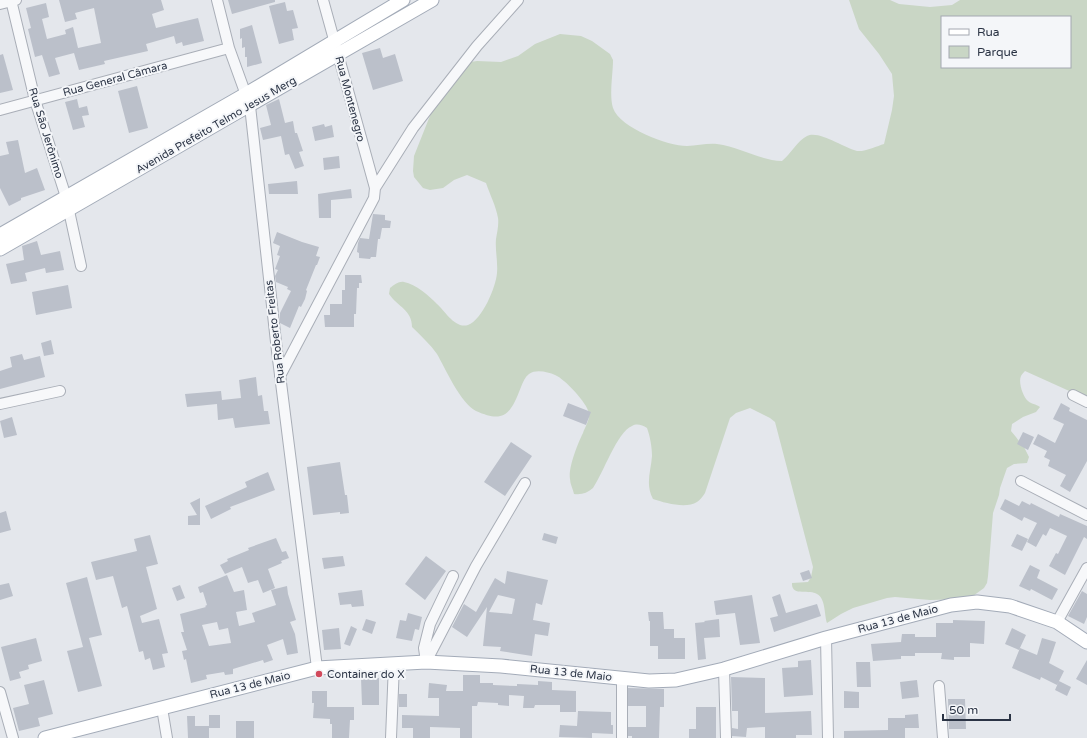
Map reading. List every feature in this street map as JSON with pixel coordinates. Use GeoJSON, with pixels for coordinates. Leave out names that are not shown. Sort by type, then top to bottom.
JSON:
{"type":"FeatureCollection","features":[{"type":"Feature","properties":{"kind":"main road","name":"Avenida Prefeito Telmo Jesus Merg"},"geometry":{"type":"LineString","coordinates":[[0,250],[69,210],[248,100],[335,41],[403,0]]}},
{"type":"Feature","properties":{"kind":"main road","name":"Avenida Prefeito Telmo Jesus Merg"},"geometry":{"type":"LineString","coordinates":[[0,235],[66,197],[248,100],[338,55],[432,0]]}},
{"type":"Feature","properties":{"kind":"main road","name":"Rua 13 de Maio"},"geometry":{"type":"LineString","coordinates":[[45,738],[68,735],[162,708],[317,668],[426,662],[501,666],[649,681],[676,680],[951,605],[977,602],[1010,606],[1057,622],[1087,642]]}},
{"type":"Feature","properties":{"kind":"street"},"geometry":{"type":"LineString","coordinates":[[0,4],[13,0]]}},
{"type":"Feature","properties":{"kind":"street","name":"Rua São Jerônimo"},"geometry":{"type":"LineString","coordinates":[[13,0],[35,100],[66,197],[82,266]]}},
{"type":"Feature","properties":{"kind":"street","name":"Rua Roberto Freitas"},"geometry":{"type":"LineString","coordinates":[[217,0],[229,48],[248,100],[280,376],[317,668]]}},
{"type":"Feature","properties":{"kind":"street","name":"Rua Montenegro"},"geometry":{"type":"LineString","coordinates":[[323,0],[374,193]]}},
{"type":"Feature","properties":{"kind":"street"},"geometry":{"type":"LineString","coordinates":[[280,376],[374,193],[413,128],[477,46],[518,0]]}},
{"type":"Feature","properties":{"kind":"street","name":"Rua General Câmara"},"geometry":{"type":"LineString","coordinates":[[0,110],[229,48]]}},
{"type":"Feature","properties":{"kind":"street"},"geometry":{"type":"LineString","coordinates":[[0,404],[60,390]]}},
{"type":"Feature","properties":{"kind":"street"},"geometry":{"type":"LineString","coordinates":[[1073,396],[1087,402]]}},
{"type":"Feature","properties":{"kind":"street"},"geometry":{"type":"LineString","coordinates":[[1021,481],[1087,515]]}},
{"type":"Feature","properties":{"kind":"street"},"geometry":{"type":"LineString","coordinates":[[426,662],[476,566],[525,483]]}},
{"type":"Feature","properties":{"kind":"street"},"geometry":{"type":"LineString","coordinates":[[1057,622],[1087,568]]}},
{"type":"Feature","properties":{"kind":"street"},"geometry":{"type":"LineString","coordinates":[[426,662],[424,648],[430,624],[453,576]]}},
{"type":"Feature","properties":{"kind":"street"},"geometry":{"type":"LineString","coordinates":[[826,638],[828,738]]}},
{"type":"Feature","properties":{"kind":"street"},"geometry":{"type":"LineString","coordinates":[[391,738],[394,664]]}},
{"type":"Feature","properties":{"kind":"street"},"geometry":{"type":"LineString","coordinates":[[724,668],[726,738]]}},
{"type":"Feature","properties":{"kind":"street"},"geometry":{"type":"LineString","coordinates":[[622,678],[622,738]]}},
{"type":"Feature","properties":{"kind":"street"},"geometry":{"type":"LineString","coordinates":[[939,686],[943,738]]}},
{"type":"Feature","properties":{"kind":"street"},"geometry":{"type":"LineString","coordinates":[[0,692],[13,738]]}},
{"type":"Feature","properties":{"kind":"street"},"geometry":{"type":"LineString","coordinates":[[162,708],[167,738]]}},
{"type":"Feature","properties":{"kind":"green space"},"geometry":{"type":"Polygon","coordinates":[[[849,0],[890,0],[899,4],[930,7],[952,5],[960,0],[1087,0],[1087,399],[1025,371],[1021,376],[1020,379],[1024,396],[1029,402],[1040,407],[1036,412],[1023,417],[1012,424],[1011,431],[1024,447],[1029,457],[1027,463],[1014,464],[1007,468],[1000,488],[993,513],[988,576],[987,583],[984,588],[966,599],[930,600],[895,597],[887,598],[853,608],[827,623],[820,596],[814,593],[794,590],[792,587],[792,583],[808,582],[811,577],[813,567],[775,422],[770,418],[750,408],[736,413],[730,418],[705,493],[698,501],[692,504],[675,505],[653,499],[649,488],[652,449],[647,428],[641,425],[634,425],[626,430],[621,436],[593,488],[584,493],[574,494],[570,481],[570,469],[576,449],[589,418],[589,413],[584,403],[575,392],[564,381],[555,375],[546,372],[532,372],[525,378],[514,404],[506,414],[494,416],[476,411],[470,407],[459,394],[434,350],[412,327],[410,316],[389,294],[390,288],[397,284],[402,282],[409,283],[426,294],[451,319],[463,326],[473,322],[478,317],[483,310],[494,286],[497,273],[496,239],[498,220],[496,209],[486,183],[467,175],[454,180],[443,188],[430,190],[423,188],[414,177],[413,171],[414,156],[443,83],[464,63],[477,61],[501,62],[518,56],[535,44],[560,34],[581,36],[592,41],[610,54],[613,60],[611,91],[613,108],[617,115],[634,129],[668,143],[687,146],[717,144],[765,158],[782,161],[803,138],[812,135],[825,137],[857,151],[867,150],[884,144],[894,96],[892,74],[879,54],[859,29],[849,0]]]}},
{"type":"Feature","properties":{"kind":"building"},"geometry":{"type":"Polygon","coordinates":[[[59,0],[161,0],[164,10],[152,14],[156,28],[198,18],[204,41],[183,46],[182,42],[176,44],[174,36],[146,44],[148,51],[104,61],[105,64],[79,70],[74,53],[55,58],[60,74],[49,77],[42,55],[35,57],[28,29],[31,28],[26,8],[46,3],[49,17],[42,19],[47,39],[66,34],[65,30],[73,27],[78,48],[101,43],[94,8],[75,13],[77,19],[65,22],[59,0]]]}},
{"type":"Feature","properties":{"kind":"building"},"geometry":{"type":"Polygon","coordinates":[[[228,0],[275,0],[275,2],[232,14],[228,0]]]}},
{"type":"Feature","properties":{"kind":"building"},"geometry":{"type":"Polygon","coordinates":[[[285,2],[287,11],[293,10],[298,28],[292,29],[294,40],[279,44],[269,6],[285,2]]]}},
{"type":"Feature","properties":{"kind":"building"},"geometry":{"type":"Polygon","coordinates":[[[252,25],[262,63],[247,67],[245,47],[242,48],[242,38],[240,39],[240,29],[252,25]]]}},
{"type":"Feature","properties":{"kind":"building"},"geometry":{"type":"Polygon","coordinates":[[[380,48],[383,58],[395,54],[403,81],[373,90],[362,53],[380,48]]]}},
{"type":"Feature","properties":{"kind":"building"},"geometry":{"type":"Polygon","coordinates":[[[3,54],[13,90],[0,93],[0,55],[3,54]]]}},
{"type":"Feature","properties":{"kind":"building"},"geometry":{"type":"Polygon","coordinates":[[[137,86],[148,128],[129,133],[118,91],[137,86]]]}},
{"type":"Feature","properties":{"kind":"building"},"geometry":{"type":"Polygon","coordinates":[[[77,99],[79,108],[87,106],[89,115],[82,116],[85,127],[73,130],[65,102],[77,99]]]}},
{"type":"Feature","properties":{"kind":"building"},"geometry":{"type":"Polygon","coordinates":[[[279,99],[285,123],[293,121],[295,133],[297,133],[303,151],[299,152],[304,166],[295,169],[289,154],[285,155],[281,136],[263,140],[260,128],[271,125],[266,105],[279,99]]]}},
{"type":"Feature","properties":{"kind":"building"},"geometry":{"type":"Polygon","coordinates":[[[324,124],[325,127],[332,125],[334,137],[315,141],[312,127],[324,124]]]}},
{"type":"Feature","properties":{"kind":"building"},"geometry":{"type":"Polygon","coordinates":[[[18,140],[25,173],[37,168],[45,190],[21,198],[21,200],[9,206],[0,188],[0,156],[9,154],[6,142],[18,140]]]}},
{"type":"Feature","properties":{"kind":"building"},"geometry":{"type":"Polygon","coordinates":[[[339,156],[340,168],[324,170],[323,158],[339,156]]]}},
{"type":"Feature","properties":{"kind":"building"},"geometry":{"type":"Polygon","coordinates":[[[297,181],[298,194],[269,194],[268,184],[297,181]]]}},
{"type":"Feature","properties":{"kind":"building"},"geometry":{"type":"Polygon","coordinates":[[[351,189],[352,198],[331,200],[331,218],[319,218],[318,194],[351,189]]]}},
{"type":"Feature","properties":{"kind":"building"},"geometry":{"type":"Polygon","coordinates":[[[373,214],[385,215],[385,220],[391,221],[390,228],[382,228],[380,239],[378,239],[376,257],[371,257],[370,259],[359,258],[359,253],[357,252],[358,243],[360,238],[369,239],[373,214]]]}},
{"type":"Feature","properties":{"kind":"building"},"geometry":{"type":"Polygon","coordinates":[[[277,232],[319,247],[316,256],[320,257],[306,290],[305,299],[301,307],[299,306],[290,328],[280,323],[280,313],[291,291],[287,289],[288,287],[276,282],[275,276],[278,270],[275,269],[280,256],[277,255],[280,246],[273,243],[277,232]]]}},
{"type":"Feature","properties":{"kind":"building"},"geometry":{"type":"Polygon","coordinates":[[[37,241],[41,255],[60,251],[64,270],[46,273],[45,268],[25,273],[27,281],[11,284],[6,264],[24,260],[22,246],[37,241]]]}},
{"type":"Feature","properties":{"kind":"building"},"geometry":{"type":"Polygon","coordinates":[[[345,275],[361,275],[362,283],[359,283],[359,288],[357,288],[354,327],[325,327],[324,315],[330,315],[330,304],[342,304],[342,290],[345,290],[345,275]]]}},
{"type":"Feature","properties":{"kind":"building"},"geometry":{"type":"Polygon","coordinates":[[[68,285],[72,308],[36,315],[32,292],[68,285]]]}},
{"type":"Feature","properties":{"kind":"building"},"geometry":{"type":"Polygon","coordinates":[[[51,340],[54,354],[44,356],[41,343],[51,340]]]}},
{"type":"Feature","properties":{"kind":"building"},"geometry":{"type":"Polygon","coordinates":[[[22,354],[24,360],[40,356],[45,377],[0,389],[0,371],[12,367],[10,357],[22,354]]]}},
{"type":"Feature","properties":{"kind":"building"},"geometry":{"type":"Polygon","coordinates":[[[256,377],[258,396],[262,395],[264,411],[268,411],[270,424],[235,428],[233,418],[218,420],[217,404],[187,407],[185,394],[221,391],[222,400],[241,398],[239,380],[256,377]]]}},
{"type":"Feature","properties":{"kind":"building"},"geometry":{"type":"Polygon","coordinates":[[[568,403],[591,412],[586,425],[563,416],[568,403]]]}},
{"type":"Feature","properties":{"kind":"building"},"geometry":{"type":"Polygon","coordinates":[[[1061,403],[1070,408],[1069,411],[1087,420],[1087,461],[1070,492],[1060,486],[1066,475],[1048,466],[1050,460],[1044,457],[1047,451],[1033,444],[1038,434],[1055,443],[1064,424],[1053,419],[1061,403]]]}},
{"type":"Feature","properties":{"kind":"building"},"geometry":{"type":"Polygon","coordinates":[[[12,417],[17,435],[4,438],[0,421],[12,417]]]}},
{"type":"Feature","properties":{"kind":"building"},"geometry":{"type":"Polygon","coordinates":[[[1023,432],[1034,437],[1028,450],[1017,444],[1023,432]]]}},
{"type":"Feature","properties":{"kind":"building"},"geometry":{"type":"Polygon","coordinates":[[[511,442],[532,456],[505,496],[484,482],[511,442]]]}},
{"type":"Feature","properties":{"kind":"building"},"geometry":{"type":"Polygon","coordinates":[[[340,462],[349,513],[340,514],[340,512],[313,515],[307,467],[340,462]]]}},
{"type":"Feature","properties":{"kind":"building"},"geometry":{"type":"Polygon","coordinates":[[[268,472],[275,490],[230,507],[231,509],[211,519],[205,506],[247,487],[245,482],[268,472]]]}},
{"type":"Feature","properties":{"kind":"building"},"geometry":{"type":"Polygon","coordinates":[[[200,498],[200,525],[188,525],[188,516],[197,515],[190,503],[200,498]]]}},
{"type":"Feature","properties":{"kind":"building"},"geometry":{"type":"Polygon","coordinates":[[[1005,499],[1019,506],[1022,501],[1030,505],[1031,503],[1059,517],[1060,514],[1087,526],[1087,539],[1084,537],[1065,575],[1049,566],[1056,553],[1058,554],[1067,536],[1050,528],[1046,536],[1043,534],[1036,547],[1027,542],[1037,523],[1024,517],[1022,521],[1000,509],[1005,499]]]}},
{"type":"Feature","properties":{"kind":"building"},"geometry":{"type":"Polygon","coordinates":[[[6,511],[11,530],[0,533],[0,513],[6,511]]]}},
{"type":"Feature","properties":{"kind":"building"},"geometry":{"type":"Polygon","coordinates":[[[544,533],[558,537],[556,544],[542,540],[544,533]]]}},
{"type":"Feature","properties":{"kind":"building"},"geometry":{"type":"Polygon","coordinates":[[[1017,534],[1028,539],[1022,551],[1011,546],[1017,534]]]}},
{"type":"Feature","properties":{"kind":"building"},"geometry":{"type":"Polygon","coordinates":[[[150,535],[158,564],[146,567],[157,609],[140,616],[142,623],[159,619],[168,653],[162,654],[165,667],[153,670],[150,658],[145,660],[143,651],[139,652],[127,606],[122,608],[113,576],[96,580],[91,562],[137,551],[134,539],[150,535]]]}},
{"type":"Feature","properties":{"kind":"building"},"geometry":{"type":"Polygon","coordinates":[[[276,538],[282,552],[286,551],[289,558],[268,569],[275,588],[263,593],[258,580],[248,583],[242,567],[225,574],[220,565],[228,561],[227,559],[249,550],[248,548],[276,538]]]}},
{"type":"Feature","properties":{"kind":"building"},"geometry":{"type":"Polygon","coordinates":[[[343,556],[345,566],[324,569],[322,558],[343,556]]]}},
{"type":"Feature","properties":{"kind":"building"},"geometry":{"type":"Polygon","coordinates":[[[426,556],[446,571],[425,600],[405,584],[426,556]]]}},
{"type":"Feature","properties":{"kind":"building"},"geometry":{"type":"Polygon","coordinates":[[[1030,565],[1040,570],[1037,578],[1058,589],[1052,600],[1031,589],[1030,591],[1019,586],[1030,565]]]}},
{"type":"Feature","properties":{"kind":"building"},"geometry":{"type":"Polygon","coordinates":[[[809,570],[812,578],[803,581],[800,573],[809,570]]]}},
{"type":"Feature","properties":{"kind":"building"},"geometry":{"type":"Polygon","coordinates":[[[507,571],[548,580],[542,605],[536,603],[533,620],[550,623],[548,636],[535,634],[532,656],[500,651],[501,647],[483,646],[487,607],[467,637],[452,627],[464,604],[476,612],[495,578],[505,584],[507,571]],[[498,595],[489,612],[512,614],[515,599],[498,595]]]}},
{"type":"Feature","properties":{"kind":"building"},"geometry":{"type":"Polygon","coordinates":[[[227,575],[234,592],[244,590],[247,610],[236,612],[239,626],[255,622],[252,613],[276,605],[271,590],[287,586],[296,620],[290,622],[295,634],[298,653],[287,655],[283,639],[267,645],[273,660],[264,663],[263,660],[233,669],[233,674],[225,675],[224,672],[206,675],[207,679],[191,683],[186,659],[184,660],[182,651],[187,650],[181,632],[184,632],[180,614],[206,607],[205,606],[207,605],[203,592],[200,593],[198,587],[227,575]],[[217,622],[202,625],[209,646],[231,643],[228,628],[219,630],[217,622]]]}},
{"type":"Feature","properties":{"kind":"building"},"geometry":{"type":"Polygon","coordinates":[[[87,577],[102,635],[89,638],[102,686],[78,692],[67,651],[83,647],[66,583],[87,577]]]}},
{"type":"Feature","properties":{"kind":"building"},"geometry":{"type":"Polygon","coordinates":[[[9,583],[13,596],[0,600],[0,585],[9,583]]]}},
{"type":"Feature","properties":{"kind":"building"},"geometry":{"type":"Polygon","coordinates":[[[180,585],[185,598],[177,601],[172,588],[180,585]]]}},
{"type":"Feature","properties":{"kind":"building"},"geometry":{"type":"Polygon","coordinates":[[[362,590],[364,606],[352,607],[351,604],[340,605],[338,593],[362,590]]]}},
{"type":"Feature","properties":{"kind":"building"},"geometry":{"type":"Polygon","coordinates":[[[1082,591],[1087,594],[1087,617],[1084,624],[1068,616],[1082,591]]]}},
{"type":"Feature","properties":{"kind":"building"},"geometry":{"type":"Polygon","coordinates":[[[780,594],[786,613],[817,604],[821,616],[774,632],[770,618],[778,616],[772,597],[780,594]]]}},
{"type":"Feature","properties":{"kind":"building"},"geometry":{"type":"Polygon","coordinates":[[[752,595],[760,643],[740,645],[735,613],[716,615],[714,601],[752,595]]]}},
{"type":"Feature","properties":{"kind":"building"},"geometry":{"type":"Polygon","coordinates":[[[648,612],[663,612],[664,629],[674,629],[674,638],[685,638],[685,659],[658,659],[658,646],[650,646],[650,621],[648,612]]]}},
{"type":"Feature","properties":{"kind":"building"},"geometry":{"type":"Polygon","coordinates":[[[408,613],[422,617],[419,630],[415,629],[412,641],[396,638],[400,620],[406,621],[408,613]]]}},
{"type":"Feature","properties":{"kind":"building"},"geometry":{"type":"Polygon","coordinates":[[[366,619],[376,622],[372,634],[362,630],[366,619]]]}},
{"type":"Feature","properties":{"kind":"building"},"geometry":{"type":"Polygon","coordinates":[[[719,619],[720,637],[704,638],[706,659],[698,660],[695,623],[719,619]]]}},
{"type":"Feature","properties":{"kind":"building"},"geometry":{"type":"Polygon","coordinates":[[[953,620],[985,621],[984,644],[970,643],[970,657],[954,657],[954,660],[941,659],[942,653],[915,653],[915,656],[901,656],[901,659],[873,661],[871,644],[901,642],[902,634],[915,634],[915,637],[936,637],[936,623],[953,623],[953,620]]]}},
{"type":"Feature","properties":{"kind":"building"},"geometry":{"type":"Polygon","coordinates":[[[351,626],[357,629],[350,646],[344,644],[351,626]]]}},
{"type":"Feature","properties":{"kind":"building"},"geometry":{"type":"Polygon","coordinates":[[[339,628],[341,649],[324,650],[322,630],[339,628]]]}},
{"type":"Feature","properties":{"kind":"building"},"geometry":{"type":"Polygon","coordinates":[[[1012,628],[1026,635],[1019,650],[1005,644],[1012,628]]]}},
{"type":"Feature","properties":{"kind":"building"},"geometry":{"type":"Polygon","coordinates":[[[36,638],[42,661],[28,665],[29,669],[19,672],[21,678],[10,681],[1,647],[36,638]]]}},
{"type":"Feature","properties":{"kind":"building"},"geometry":{"type":"Polygon","coordinates":[[[1042,638],[1056,642],[1049,663],[1064,671],[1057,685],[1041,677],[1040,680],[1012,668],[1020,648],[1037,655],[1042,638]]]}},
{"type":"Feature","properties":{"kind":"building"},"geometry":{"type":"Polygon","coordinates":[[[811,660],[813,695],[784,697],[782,668],[798,667],[798,661],[811,660]]]}},
{"type":"Feature","properties":{"kind":"building"},"geometry":{"type":"Polygon","coordinates":[[[1087,660],[1087,685],[1076,679],[1087,660]]]}},
{"type":"Feature","properties":{"kind":"building"},"geometry":{"type":"Polygon","coordinates":[[[856,662],[870,662],[871,687],[857,687],[856,662]]]}},
{"type":"Feature","properties":{"kind":"building"},"geometry":{"type":"Polygon","coordinates":[[[463,675],[480,675],[480,683],[493,683],[493,685],[538,685],[538,681],[552,682],[552,690],[576,691],[576,712],[560,712],[560,705],[535,705],[534,708],[523,708],[524,696],[509,695],[509,706],[498,705],[498,703],[478,702],[477,706],[472,706],[472,738],[460,738],[460,728],[430,727],[430,738],[413,738],[413,728],[402,728],[402,715],[439,716],[439,698],[428,698],[429,683],[447,685],[446,691],[463,691],[463,675]]]}},
{"type":"Feature","properties":{"kind":"building"},"geometry":{"type":"Polygon","coordinates":[[[731,677],[765,678],[765,713],[811,711],[812,735],[796,735],[796,738],[765,738],[765,727],[747,728],[746,737],[732,736],[732,728],[738,729],[738,711],[732,711],[731,677]]]}},
{"type":"Feature","properties":{"kind":"building"},"geometry":{"type":"Polygon","coordinates":[[[361,678],[379,678],[379,705],[362,705],[361,678]]]}},
{"type":"Feature","properties":{"kind":"building"},"geometry":{"type":"Polygon","coordinates":[[[44,680],[53,714],[38,718],[40,726],[19,731],[13,708],[29,704],[24,685],[44,680]]]}},
{"type":"Feature","properties":{"kind":"building"},"geometry":{"type":"Polygon","coordinates":[[[917,680],[919,697],[902,699],[900,682],[917,680]]]}},
{"type":"Feature","properties":{"kind":"building"},"geometry":{"type":"Polygon","coordinates":[[[1059,681],[1071,687],[1067,696],[1055,690],[1059,681]]]}},
{"type":"Feature","properties":{"kind":"building"},"geometry":{"type":"Polygon","coordinates":[[[628,688],[664,689],[664,707],[660,707],[659,738],[632,738],[632,736],[628,736],[628,727],[646,727],[646,706],[628,706],[628,688]]]}},
{"type":"Feature","properties":{"kind":"building"},"geometry":{"type":"Polygon","coordinates":[[[312,691],[327,691],[327,707],[354,707],[354,720],[350,720],[349,738],[332,738],[332,724],[330,724],[330,719],[313,718],[314,703],[312,703],[312,691]]]}},
{"type":"Feature","properties":{"kind":"building"},"geometry":{"type":"Polygon","coordinates":[[[844,691],[859,692],[859,708],[844,708],[844,691]]]}},
{"type":"Feature","properties":{"kind":"building"},"geometry":{"type":"Polygon","coordinates":[[[399,694],[407,694],[407,707],[399,707],[399,694]]]}},
{"type":"Feature","properties":{"kind":"building"},"geometry":{"type":"Polygon","coordinates":[[[948,699],[965,699],[966,729],[949,729],[948,699]]]}},
{"type":"Feature","properties":{"kind":"building"},"geometry":{"type":"Polygon","coordinates":[[[696,707],[716,707],[716,738],[689,738],[689,729],[696,729],[696,707]]]}},
{"type":"Feature","properties":{"kind":"building"},"geometry":{"type":"Polygon","coordinates":[[[578,711],[611,712],[613,734],[592,733],[592,738],[559,737],[560,725],[577,726],[578,711]]]}},
{"type":"Feature","properties":{"kind":"building"},"geometry":{"type":"Polygon","coordinates":[[[918,714],[919,728],[905,728],[905,738],[844,738],[844,731],[888,730],[888,718],[905,718],[905,715],[918,714]]]}},
{"type":"Feature","properties":{"kind":"building"},"geometry":{"type":"Polygon","coordinates":[[[209,715],[220,715],[220,728],[209,728],[209,715]]]}},
{"type":"Feature","properties":{"kind":"building"},"geometry":{"type":"Polygon","coordinates":[[[187,716],[195,716],[195,726],[209,726],[209,738],[188,738],[187,716]]]}},
{"type":"Feature","properties":{"kind":"building"},"geometry":{"type":"Polygon","coordinates":[[[236,721],[254,721],[254,738],[236,738],[236,721]]]}},
{"type":"Feature","properties":{"kind":"place","name":"Container do X"},"geometry":{"type":"Point","coordinates":[319,674]}}]}
